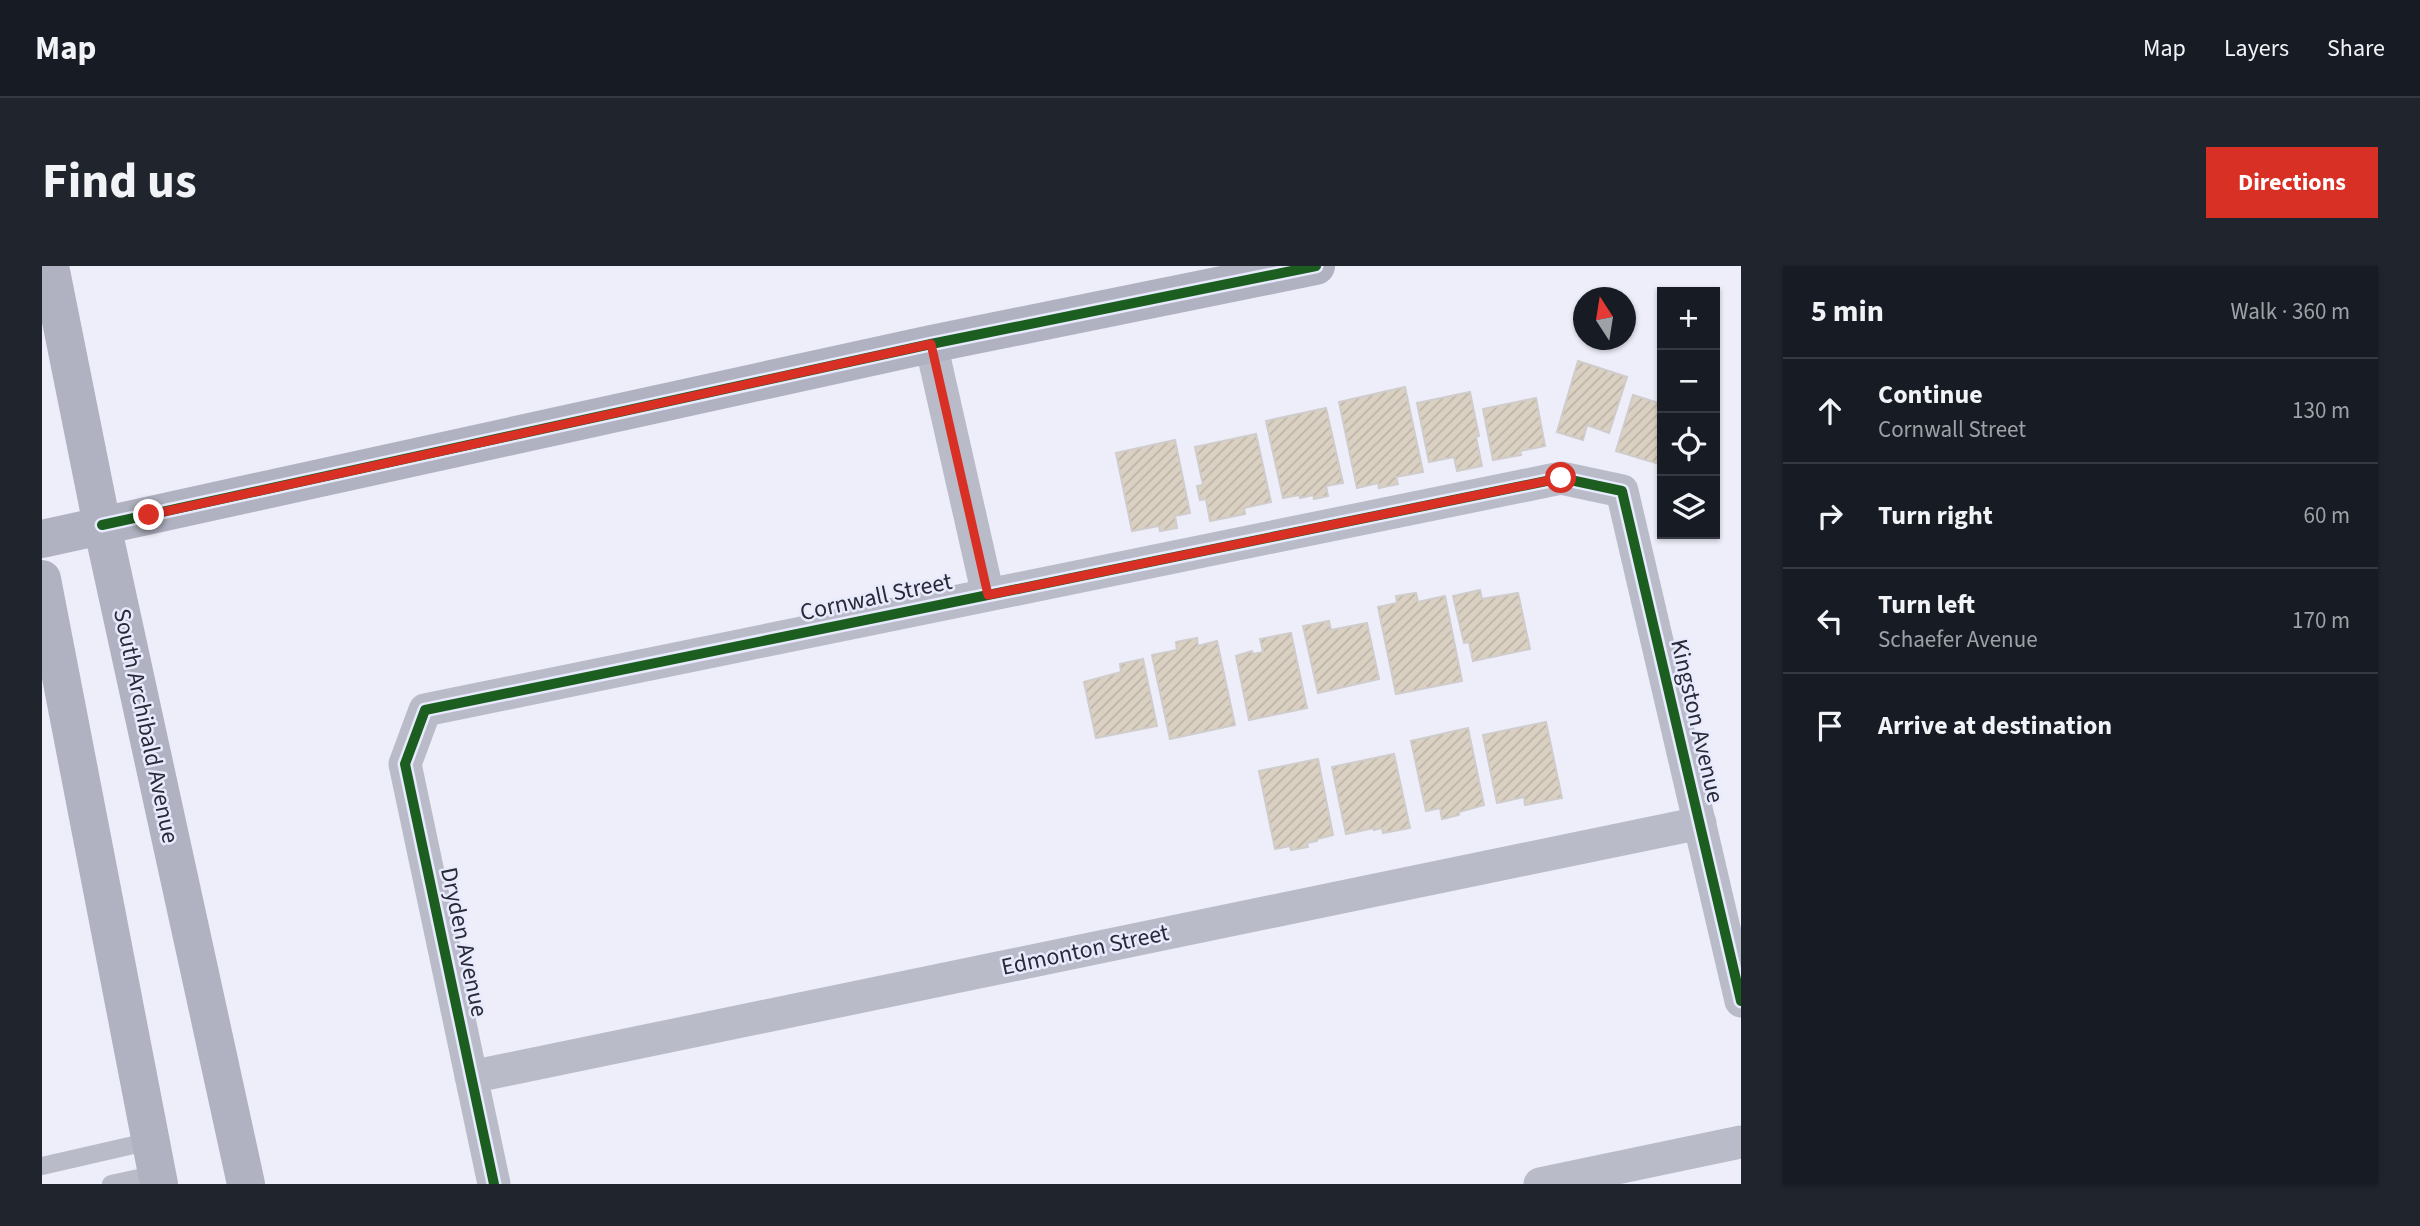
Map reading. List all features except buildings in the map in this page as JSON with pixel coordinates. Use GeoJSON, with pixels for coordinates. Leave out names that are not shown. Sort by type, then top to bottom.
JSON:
{"type":"FeatureCollection","features":[{"type":"Feature","properties":{"kind":"main road","name":"South Archibald Avenue"},"geometry":{"type":"LineString","coordinates":[[50,266],[102,525],[246,1184]]}},
{"type":"Feature","properties":{"kind":"main road"},"geometry":{"type":"LineString","coordinates":[[42,538],[931,344],[1316,266]]}},
{"type":"Feature","properties":{"kind":"main road"},"geometry":{"type":"LineString","coordinates":[[42,579],[48,643],[155,1166]]}},
{"type":"Feature","properties":{"kind":"street"},"geometry":{"type":"LineString","coordinates":[[931,344],[988,595]]}},
{"type":"Feature","properties":{"kind":"street","name":"Cornwall Street"},"geometry":{"type":"LineString","coordinates":[[425,710],[1561,478],[1622,491]]}},
{"type":"Feature","properties":{"kind":"street","name":"Kingston Avenue"},"geometry":{"type":"LineString","coordinates":[[1622,491],[1741,1001]]}},
{"type":"Feature","properties":{"kind":"street","name":"Dryden Avenue"},"geometry":{"type":"LineString","coordinates":[[425,710],[405,764],[494,1184]]}},
{"type":"Feature","properties":{"kind":"street","name":"Edmonton Street"},"geometry":{"type":"LineString","coordinates":[[471,1077],[1700,823]]}},
{"type":"Feature","properties":{"kind":"street"},"geometry":{"type":"LineString","coordinates":[[1548,1183],[1741,1142]]}},
{"type":"Feature","properties":{"kind":"lane"},"geometry":{"type":"LineString","coordinates":[[42,1166],[155,1166]]}},
{"type":"Feature","properties":{"kind":"lane"},"geometry":{"type":"LineString","coordinates":[[111,1184],[155,1166]]}},
{"type":"Feature","properties":{"kind":"cycle path"},"geometry":{"type":"LineString","coordinates":[[102,525],[931,344],[1316,266]]}},
{"type":"Feature","properties":{"kind":"cycle path"},"geometry":{"type":"LineString","coordinates":[[494,1184],[405,764],[425,710],[1561,478],[1622,491],[1741,1001]]}},
{"type":"Feature","properties":{"kind":"route"},"geometry":{"type":"LineString","coordinates":[[149,515],[931,344],[988,595],[1561,478]]}}]}
